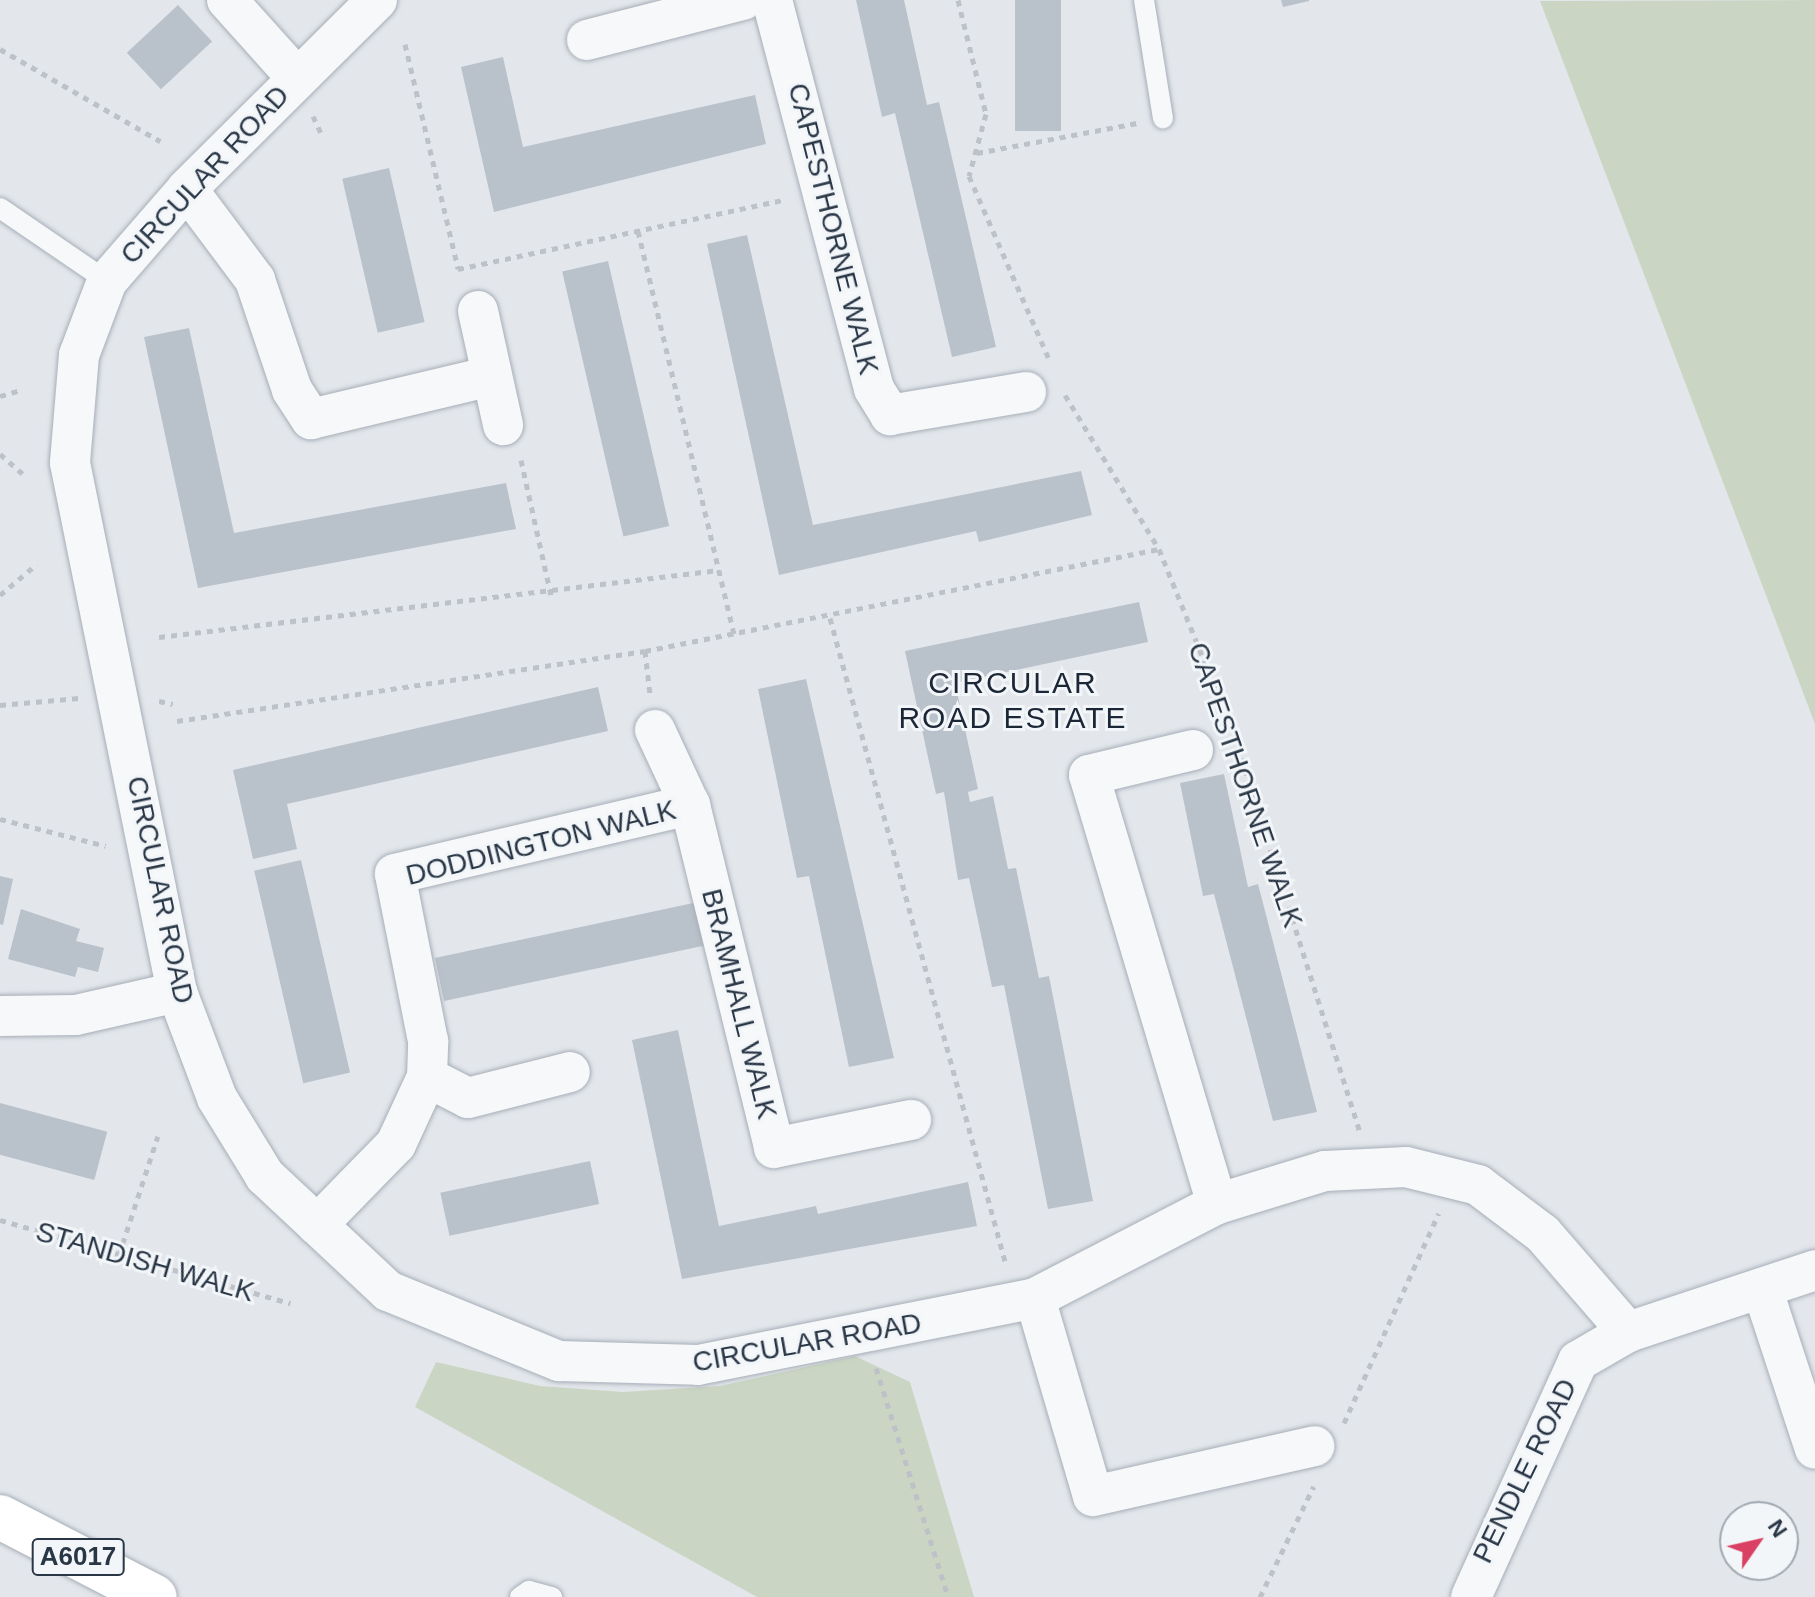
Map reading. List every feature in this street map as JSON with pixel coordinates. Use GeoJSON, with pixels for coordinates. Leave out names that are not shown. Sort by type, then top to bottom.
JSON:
{"type":"FeatureCollection","features":[{"type":"Feature","properties":{"kind":"highway","name":"A6017"},"geometry":{"type":"LineString","coordinates":[[0,1517],[155,1597]]}},
{"type":"Feature","properties":{"kind":"street"},"geometry":{"type":"LineString","coordinates":[[227,0],[297,78]]}},
{"type":"Feature","properties":{"kind":"street","name":"CIRCULAR ROAD"},"geometry":{"type":"LineString","coordinates":[[377,0],[187,189],[107,281],[79,355],[70,463],[177,992],[217,1098],[265,1176],[388,1291],[559,1361],[698,1365],[867,1336],[1025,1300],[1217,1204],[1325,1171],[1406,1167],[1478,1185],[1543,1234],[1628,1332]]}},
{"type":"Feature","properties":{"kind":"street"},"geometry":{"type":"LineString","coordinates":[[587,40],[743,0]]}},
{"type":"Feature","properties":{"kind":"street","name":"CAPESTHORNE WALK"},"geometry":{"type":"LineString","coordinates":[[772,0],[826,190],[874,389],[890,415],[1045,379]]}},
{"type":"Feature","properties":{"kind":"street"},"geometry":{"type":"LineString","coordinates":[[187,189],[255,280],[292,390],[311,419],[491,376]]}},
{"type":"Feature","properties":{"kind":"street"},"geometry":{"type":"LineString","coordinates":[[478,311],[503,425]]}},
{"type":"Feature","properties":{"kind":"street","name":"BRAMHALL WALK"},"geometry":{"type":"LineString","coordinates":[[655,730],[690,805],[774,1148],[911,1120]]}},
{"type":"Feature","properties":{"kind":"street","name":"CAPESTHORNE WALK"},"geometry":{"type":"LineString","coordinates":[[1193,750],[1089,775],[1217,1204]]}},
{"type":"Feature","properties":{"kind":"street","name":"DODDINGTON WALK"},"geometry":{"type":"LineString","coordinates":[[317,1225],[396,1144],[427,1077],[428,1041],[395,874],[690,805]]}},
{"type":"Feature","properties":{"kind":"street"},"geometry":{"type":"LineString","coordinates":[[0,1016],[76,1015],[177,992]]}},
{"type":"Feature","properties":{"kind":"street"},"geometry":{"type":"LineString","coordinates":[[427,1077],[468,1098],[570,1072]]}},
{"type":"Feature","properties":{"kind":"street","name":"PENDLE ROAD"},"geometry":{"type":"LineString","coordinates":[[1471,1597],[1578,1361],[1628,1332],[1815,1270]]}},
{"type":"Feature","properties":{"kind":"street"},"geometry":{"type":"LineString","coordinates":[[1762,1288],[1815,1449]]}},
{"type":"Feature","properties":{"kind":"street"},"geometry":{"type":"LineString","coordinates":[[1025,1300],[1093,1496],[1324,1453]]}},
{"type":"Feature","properties":{"kind":"lane"},"geometry":{"type":"LineString","coordinates":[[1144,0],[1163,118]]}},
{"type":"Feature","properties":{"kind":"lane"},"geometry":{"type":"LineString","coordinates":[[0,208],[107,281]]}},
{"type":"Feature","properties":{"kind":"lane"},"geometry":{"type":"LineString","coordinates":[[520,1597],[529,1591],[552,1597]]}},
{"type":"Feature","properties":{"kind":"path","name":"CAPESTHORNE WALK"},"geometry":{"type":"LineString","coordinates":[[958,0],[986,114],[969,176],[1045,379],[1159,549],[1234,735],[1362,1138]]}},
{"type":"Feature","properties":{"kind":"path"},"geometry":{"type":"LineString","coordinates":[[405,44],[458,269],[478,311]]}},
{"type":"Feature","properties":{"kind":"path"},"geometry":{"type":"LineString","coordinates":[[0,49],[160,141]]}},
{"type":"Feature","properties":{"kind":"path"},"geometry":{"type":"LineString","coordinates":[[977,153],[1163,118]]}},
{"type":"Feature","properties":{"kind":"path"},"geometry":{"type":"LineString","coordinates":[[458,269],[826,190]]}},
{"type":"Feature","properties":{"kind":"path"},"geometry":{"type":"LineString","coordinates":[[638,231],[734,634]]}},
{"type":"Feature","properties":{"kind":"path"},"geometry":{"type":"LineString","coordinates":[[0,396],[21,390]]}},
{"type":"Feature","properties":{"kind":"path"},"geometry":{"type":"LineString","coordinates":[[503,425],[515,436],[551,595]]}},
{"type":"Feature","properties":{"kind":"path"},"geometry":{"type":"LineString","coordinates":[[0,454],[24,475]]}},
{"type":"Feature","properties":{"kind":"path"},"geometry":{"type":"LineString","coordinates":[[177,721],[830,618],[1159,549]]}},
{"type":"Feature","properties":{"kind":"path"},"geometry":{"type":"LineString","coordinates":[[0,595],[37,564]]}},
{"type":"Feature","properties":{"kind":"path"},"geometry":{"type":"LineString","coordinates":[[159,637],[551,595],[719,570]]}},
{"type":"Feature","properties":{"kind":"path"},"geometry":{"type":"LineString","coordinates":[[830,618],[1025,1300]]}},
{"type":"Feature","properties":{"kind":"path"},"geometry":{"type":"LineString","coordinates":[[0,819],[106,846]]}},
{"type":"Feature","properties":{"kind":"path"},"geometry":{"type":"LineString","coordinates":[[119,1255],[158,1136]]}},
{"type":"Feature","properties":{"kind":"path"},"geometry":{"type":"LineString","coordinates":[[1260,1597],[1324,1453],[1444,1201]]}},
{"type":"Feature","properties":{"kind":"path","name":"STANDISH WALK"},"geometry":{"type":"LineString","coordinates":[[0,1220],[290,1303]]}},
{"type":"Feature","properties":{"kind":"path"},"geometry":{"type":"LineString","coordinates":[[867,1336],[948,1597]]}},
{"type":"Feature","properties":{"kind":"green space"},"geometry":{"type":"Polygon","coordinates":[[[1815,0],[1815,724],[1540,1],[1815,0]]]}},
{"type":"Feature","properties":{"kind":"green space"},"geometry":{"type":"Polygon","coordinates":[[[855,1356],[910,1382],[974,1597],[757,1597],[415,1407],[436,1362],[540,1386],[623,1392],[720,1386],[855,1356]]]}},
{"type":"Feature","properties":{"kind":"building"},"geometry":{"type":"Polygon","coordinates":[[[856,0],[904,0],[927,105],[939,102],[996,347],[952,357],[895,113],[882,117],[856,0]]]}},
{"type":"Feature","properties":{"kind":"building"},"geometry":{"type":"Polygon","coordinates":[[[1015,0],[1061,0],[1061,131],[1015,131],[1015,0]]]}},
{"type":"Feature","properties":{"kind":"building"},"geometry":{"type":"Polygon","coordinates":[[[1281,0],[1309,0],[1309,1],[1283,7],[1281,0]]]}},
{"type":"Feature","properties":{"kind":"building"},"geometry":{"type":"Polygon","coordinates":[[[178,5],[212,42],[161,89],[127,53],[178,5]]]}},
{"type":"Feature","properties":{"kind":"building"},"geometry":{"type":"Polygon","coordinates":[[[503,57],[523,147],[755,95],[766,144],[494,212],[461,67],[503,57]]]}},
{"type":"Feature","properties":{"kind":"building"},"geometry":{"type":"Polygon","coordinates":[[[389,168],[425,322],[378,333],[342,179],[389,168]]]}},
{"type":"Feature","properties":{"kind":"building"},"geometry":{"type":"Polygon","coordinates":[[[747,235],[813,525],[1081,471],[1092,515],[979,542],[976,531],[779,575],[707,244],[747,235]]]}},
{"type":"Feature","properties":{"kind":"building"},"geometry":{"type":"Polygon","coordinates":[[[608,261],[669,526],[623,537],[562,272],[608,261]]]}},
{"type":"Feature","properties":{"kind":"building"},"geometry":{"type":"Polygon","coordinates":[[[189,328],[234,533],[506,483],[516,529],[198,588],[144,337],[189,328]]]}},
{"type":"Feature","properties":{"kind":"building"},"geometry":{"type":"Polygon","coordinates":[[[1139,602],[1148,642],[955,683],[978,789],[968,792],[970,802],[993,796],[1008,869],[1016,868],[1039,978],[1049,976],[1093,1201],[1048,1209],[1004,985],[992,987],[969,878],[958,880],[944,792],[936,794],[905,651],[1139,602]]]}},
{"type":"Feature","properties":{"kind":"building"},"geometry":{"type":"Polygon","coordinates":[[[806,679],[894,1058],[849,1067],[809,876],[797,878],[758,689],[806,679]]]}},
{"type":"Feature","properties":{"kind":"building"},"geometry":{"type":"Polygon","coordinates":[[[598,687],[608,731],[287,804],[297,849],[253,859],[233,770],[598,687]]]}},
{"type":"Feature","properties":{"kind":"building"},"geometry":{"type":"Polygon","coordinates":[[[1224,774],[1248,887],[1258,884],[1317,1112],[1273,1121],[1214,894],[1203,896],[1180,783],[1224,774]]]}},
{"type":"Feature","properties":{"kind":"building"},"geometry":{"type":"Polygon","coordinates":[[[301,860],[350,1072],[303,1083],[254,871],[301,860]]]}},
{"type":"Feature","properties":{"kind":"building"},"geometry":{"type":"Polygon","coordinates":[[[0,876],[13,879],[3,925],[0,924],[0,876]]]}},
{"type":"Feature","properties":{"kind":"building"},"geometry":{"type":"Polygon","coordinates":[[[698,902],[707,945],[444,1001],[435,958],[698,902]]]}},
{"type":"Feature","properties":{"kind":"building"},"geometry":{"type":"Polygon","coordinates":[[[21,909],[80,929],[76,941],[104,948],[98,972],[78,967],[75,977],[8,959],[21,909]]]}},
{"type":"Feature","properties":{"kind":"building"},"geometry":{"type":"Polygon","coordinates":[[[678,1030],[719,1226],[816,1206],[818,1214],[968,1182],[977,1226],[682,1279],[632,1040],[678,1030]]]}},
{"type":"Feature","properties":{"kind":"building"},"geometry":{"type":"Polygon","coordinates":[[[0,1103],[107,1132],[94,1180],[0,1155],[0,1103]]]}},
{"type":"Feature","properties":{"kind":"building"},"geometry":{"type":"Polygon","coordinates":[[[590,1161],[599,1204],[449,1236],[440,1193],[590,1161]]]}},
{"type":"Feature","properties":{"kind":"district","name":"CIRCULAR ROAD ESTATE"},"geometry":{"type":"Point","coordinates":[1013,700]}}]}
